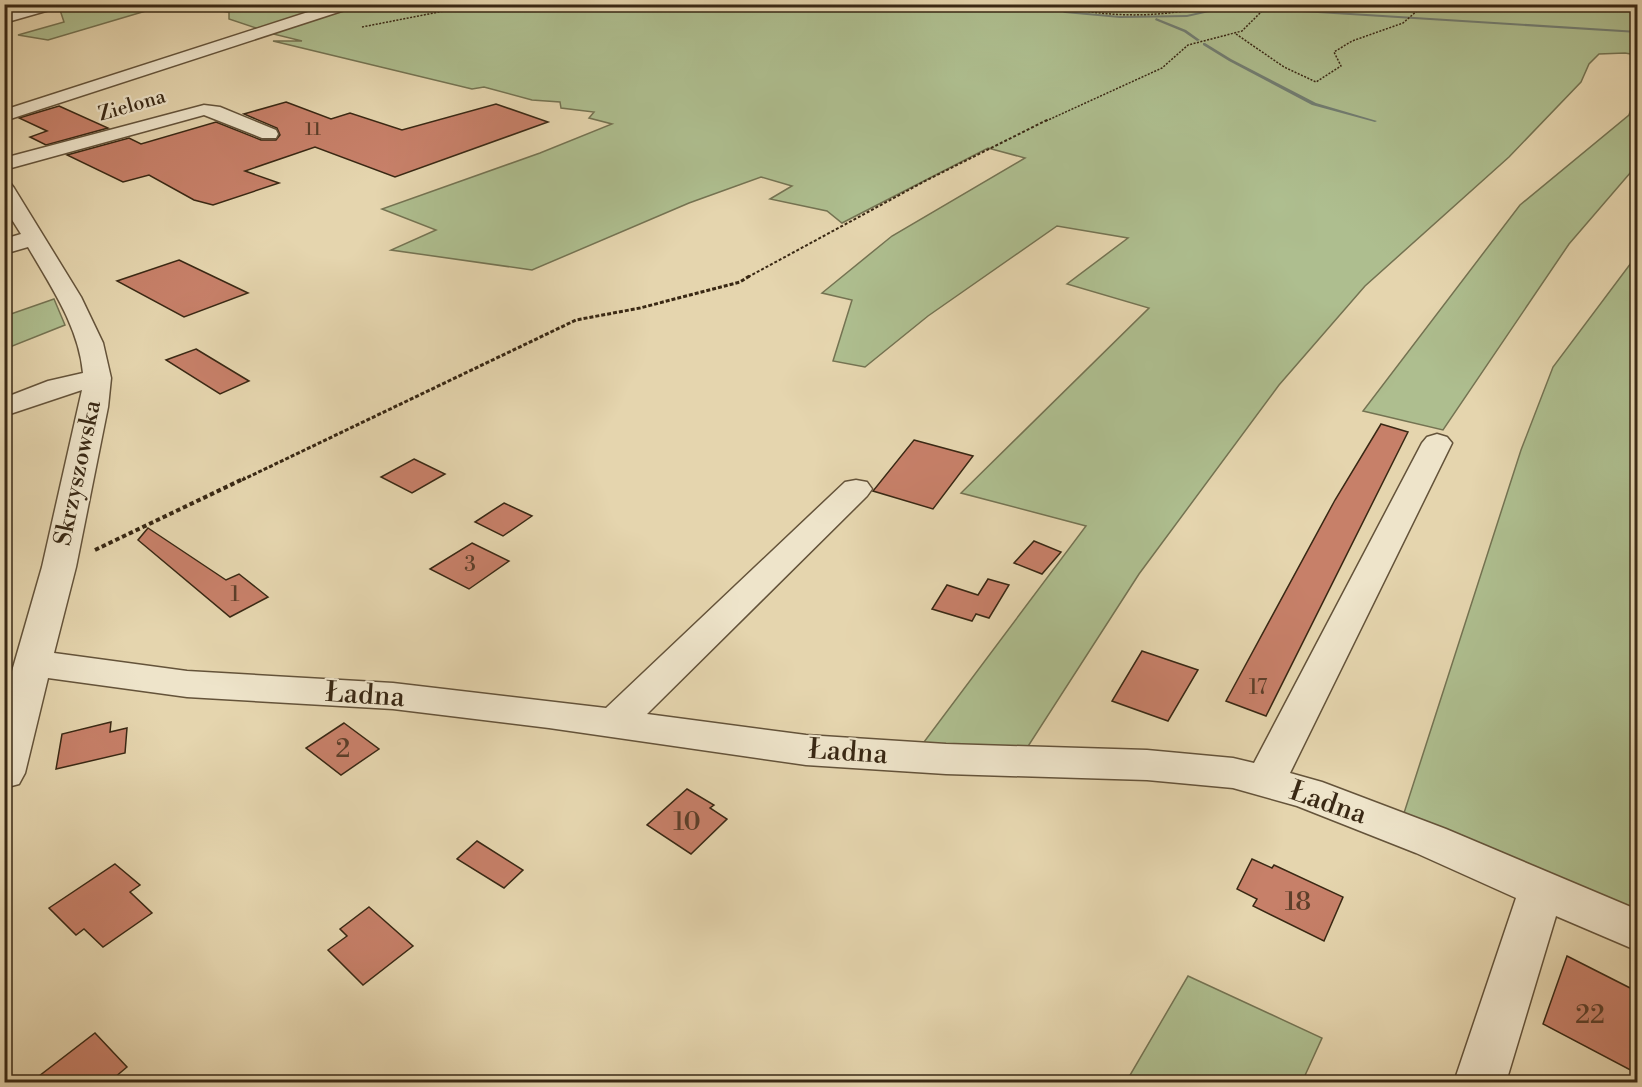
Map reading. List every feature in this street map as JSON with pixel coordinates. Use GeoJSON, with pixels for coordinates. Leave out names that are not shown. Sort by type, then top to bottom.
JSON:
{"type":"FeatureCollection","features":[{"type":"Feature","properties":{"kind":"street"},"geometry":{"type":"LineString","coordinates":[[4,19],[56,4]]}},
{"type":"Feature","properties":{"kind":"street"},"geometry":{"type":"LineString","coordinates":[[4,116],[349,4]]}},
{"type":"Feature","properties":{"kind":"street","name":"Zielona"},"geometry":{"type":"LineString","coordinates":[[4,164],[204,110],[214,111],[269,134]]}},
{"type":"Feature","properties":{"kind":"street","name":"Skrzyszowska"},"geometry":{"type":"LineString","coordinates":[[4,188],[69,297],[90,343],[97,378],[94,406],[59,567],[4,773]]}},
{"type":"Feature","properties":{"kind":"street"},"geometry":{"type":"LineString","coordinates":[[4,248],[35,237]]}},
{"type":"Feature","properties":{"kind":"street"},"geometry":{"type":"LineString","coordinates":[[4,408],[58,387],[97,378]]}},
{"type":"Feature","properties":{"kind":"street"},"geometry":{"type":"LineString","coordinates":[[1265,782],[1437,443]]}},
{"type":"Feature","properties":{"kind":"street"},"geometry":{"type":"LineString","coordinates":[[614,723],[856,489]]}},
{"type":"Feature","properties":{"kind":"street","name":"Ładna"},"geometry":{"type":"LineString","coordinates":[[32,663],[187,684],[393,696],[614,723],[806,750],[946,759],[1147,765],[1233,773],[1307,793],[1421,837],[1638,931]]}},
{"type":"Feature","properties":{"kind":"street"},"geometry":{"type":"LineString","coordinates":[[1480,1083],[1542,889]]}},
{"type":"Feature","properties":{"kind":"path"},"geometry":{"type":"LineString","coordinates":[[362,27],[480,4]]}},
{"type":"Feature","properties":{"kind":"path"},"geometry":{"type":"LineString","coordinates":[[1054,4],[1077,11],[1169,14],[1200,10],[1217,4]]}},
{"type":"Feature","properties":{"kind":"path"},"geometry":{"type":"LineString","coordinates":[[59,567],[576,320],[640,308],[740,282],[770,263],[927,180],[1036,125],[1162,68],[1188,45],[1242,31],[1269,4]]}},
{"type":"Feature","properties":{"kind":"path"},"geometry":{"type":"LineString","coordinates":[[1235,33],[1264,56],[1296,75],[1316,82],[1341,66],[1334,52],[1352,41],[1403,23],[1425,4]]}},
{"type":"Feature","properties":{"kind":"green space"},"geometry":{"type":"Polygon","coordinates":[[[354,4],[1638,5],[1637,55],[1599,54],[1589,64],[1581,82],[1509,157],[1365,286],[1279,385],[1139,574],[1025,751],[918,750],[1086,526],[961,493],[1149,308],[1067,284],[1128,238],[1057,226],[928,316],[865,367],[833,361],[852,300],[822,293],[892,236],[1025,158],[988,148],[842,223],[827,211],[770,199],[792,186],[761,177],[689,203],[532,270],[391,250],[436,230],[382,209],[540,153],[612,124],[589,118],[594,112],[561,108],[560,102],[532,100],[484,87],[472,89],[273,41],[302,41],[269,33],[354,4]]]}},
{"type":"Feature","properties":{"kind":"green space"},"geometry":{"type":"Polygon","coordinates":[[[65,5],[166,5],[48,40],[18,35],[64,22],[59,7],[65,5]]]}},
{"type":"Feature","properties":{"kind":"green space"},"geometry":{"type":"Polygon","coordinates":[[[175,5],[336,5],[262,30],[229,19],[229,12],[175,5]]]}},
{"type":"Feature","properties":{"kind":"green space"},"geometry":{"type":"Polygon","coordinates":[[[1637,92],[1637,165],[1569,244],[1443,430],[1363,411],[1520,205],[1629,115],[1637,92]]]}},
{"type":"Feature","properties":{"kind":"green space"},"geometry":{"type":"Polygon","coordinates":[[[1637,255],[1637,919],[1404,813],[1521,450],[1553,367],[1637,255]]]}},
{"type":"Feature","properties":{"kind":"green space"},"geometry":{"type":"Polygon","coordinates":[[[54,299],[65,325],[5,349],[5,316],[54,299]]]}},
{"type":"Feature","properties":{"kind":"green space"},"geometry":{"type":"Polygon","coordinates":[[[1188,976],[1322,1038],[1302,1082],[1126,1082],[1188,976]]]}},
{"type":"Feature","properties":{"kind":"building"},"geometry":{"type":"Polygon","coordinates":[[[286,102],[331,119],[350,113],[402,130],[496,104],[548,122],[395,177],[315,147],[245,171],[279,183],[213,205],[194,200],[149,175],[123,182],[67,155],[129,138],[141,144],[216,122],[261,140],[276,140],[280,135],[277,128],[244,114],[286,102]]]}},
{"type":"Feature","properties":{"kind":"building"},"geometry":{"type":"Polygon","coordinates":[[[59,106],[108,128],[46,145],[30,137],[47,131],[19,118],[59,106]]]}},
{"type":"Feature","properties":{"kind":"building"},"geometry":{"type":"Polygon","coordinates":[[[179,260],[248,293],[184,317],[117,281],[179,260]]]}},
{"type":"Feature","properties":{"kind":"building"},"geometry":{"type":"Polygon","coordinates":[[[196,349],[249,381],[220,394],[166,360],[196,349]]]}},
{"type":"Feature","properties":{"kind":"building"},"geometry":{"type":"Polygon","coordinates":[[[1381,424],[1408,432],[1266,716],[1226,701],[1335,500],[1381,424]]]}},
{"type":"Feature","properties":{"kind":"building"},"geometry":{"type":"Polygon","coordinates":[[[914,440],[973,456],[933,509],[873,491],[914,440]]]}},
{"type":"Feature","properties":{"kind":"building"},"geometry":{"type":"Polygon","coordinates":[[[414,459],[445,474],[412,493],[381,477],[414,459]]]}},
{"type":"Feature","properties":{"kind":"building"},"geometry":{"type":"Polygon","coordinates":[[[504,503],[532,516],[503,536],[475,522],[504,503]]]}},
{"type":"Feature","properties":{"kind":"building"},"geometry":{"type":"Polygon","coordinates":[[[148,528],[226,580],[239,574],[268,597],[230,617],[138,540],[148,528]]]}},
{"type":"Feature","properties":{"kind":"building"},"geometry":{"type":"Polygon","coordinates":[[[1034,541],[1061,552],[1042,574],[1014,563],[1034,541]]]}},
{"type":"Feature","properties":{"kind":"building"},"geometry":{"type":"Polygon","coordinates":[[[472,543],[509,561],[469,589],[430,569],[472,543]]]}},
{"type":"Feature","properties":{"kind":"building"},"geometry":{"type":"Polygon","coordinates":[[[988,579],[1009,585],[989,618],[976,614],[972,621],[932,609],[947,585],[978,595],[988,579]]]}},
{"type":"Feature","properties":{"kind":"building"},"geometry":{"type":"Polygon","coordinates":[[[1142,651],[1198,670],[1168,721],[1112,701],[1142,651]]]}},
{"type":"Feature","properties":{"kind":"building"},"geometry":{"type":"Polygon","coordinates":[[[111,722],[110,732],[127,728],[125,753],[56,769],[62,734],[111,722]]]}},
{"type":"Feature","properties":{"kind":"building"},"geometry":{"type":"Polygon","coordinates":[[[344,723],[379,749],[341,775],[306,748],[344,723]]]}},
{"type":"Feature","properties":{"kind":"building"},"geometry":{"type":"Polygon","coordinates":[[[687,789],[714,805],[710,808],[727,819],[691,854],[647,825],[687,789]]]}},
{"type":"Feature","properties":{"kind":"building"},"geometry":{"type":"Polygon","coordinates":[[[477,841],[523,870],[504,888],[457,859],[477,841]]]}},
{"type":"Feature","properties":{"kind":"building"},"geometry":{"type":"Polygon","coordinates":[[[1252,859],[1272,868],[1274,865],[1343,897],[1324,941],[1253,906],[1257,899],[1237,889],[1252,859]]]}},
{"type":"Feature","properties":{"kind":"building"},"geometry":{"type":"Polygon","coordinates":[[[115,864],[140,885],[130,892],[152,913],[103,947],[84,929],[76,935],[49,908],[115,864]]]}},
{"type":"Feature","properties":{"kind":"building"},"geometry":{"type":"Polygon","coordinates":[[[369,907],[413,946],[363,985],[328,950],[347,936],[340,929],[369,907]]]}},
{"type":"Feature","properties":{"kind":"building"},"geometry":{"type":"Polygon","coordinates":[[[1567,956],[1638,992],[1631,1013],[1638,1017],[1638,1074],[1543,1024],[1567,956]]]}},
{"type":"Feature","properties":{"kind":"building"},"geometry":{"type":"Polygon","coordinates":[[[95,1033],[127,1067],[108,1083],[30,1083],[95,1033]]]}},
{"type":"Feature","properties":{"kind":"waterway"},"geometry":{"type":"LineString","coordinates":[[1042,4],[1065,12],[1120,17],[1187,16],[1231,6],[1260,8]]}},
{"type":"Feature","properties":{"kind":"waterway"},"geometry":{"type":"LineString","coordinates":[[1271,9],[1638,32]]}},
{"type":"Feature","properties":{"kind":"waterway"},"geometry":{"type":"LineString","coordinates":[[1156,19],[1185,31],[1198,40]]}},
{"type":"Feature","properties":{"kind":"waterway"},"geometry":{"type":"LineString","coordinates":[[1204,44],[1314,104],[1375,121]]}}]}
